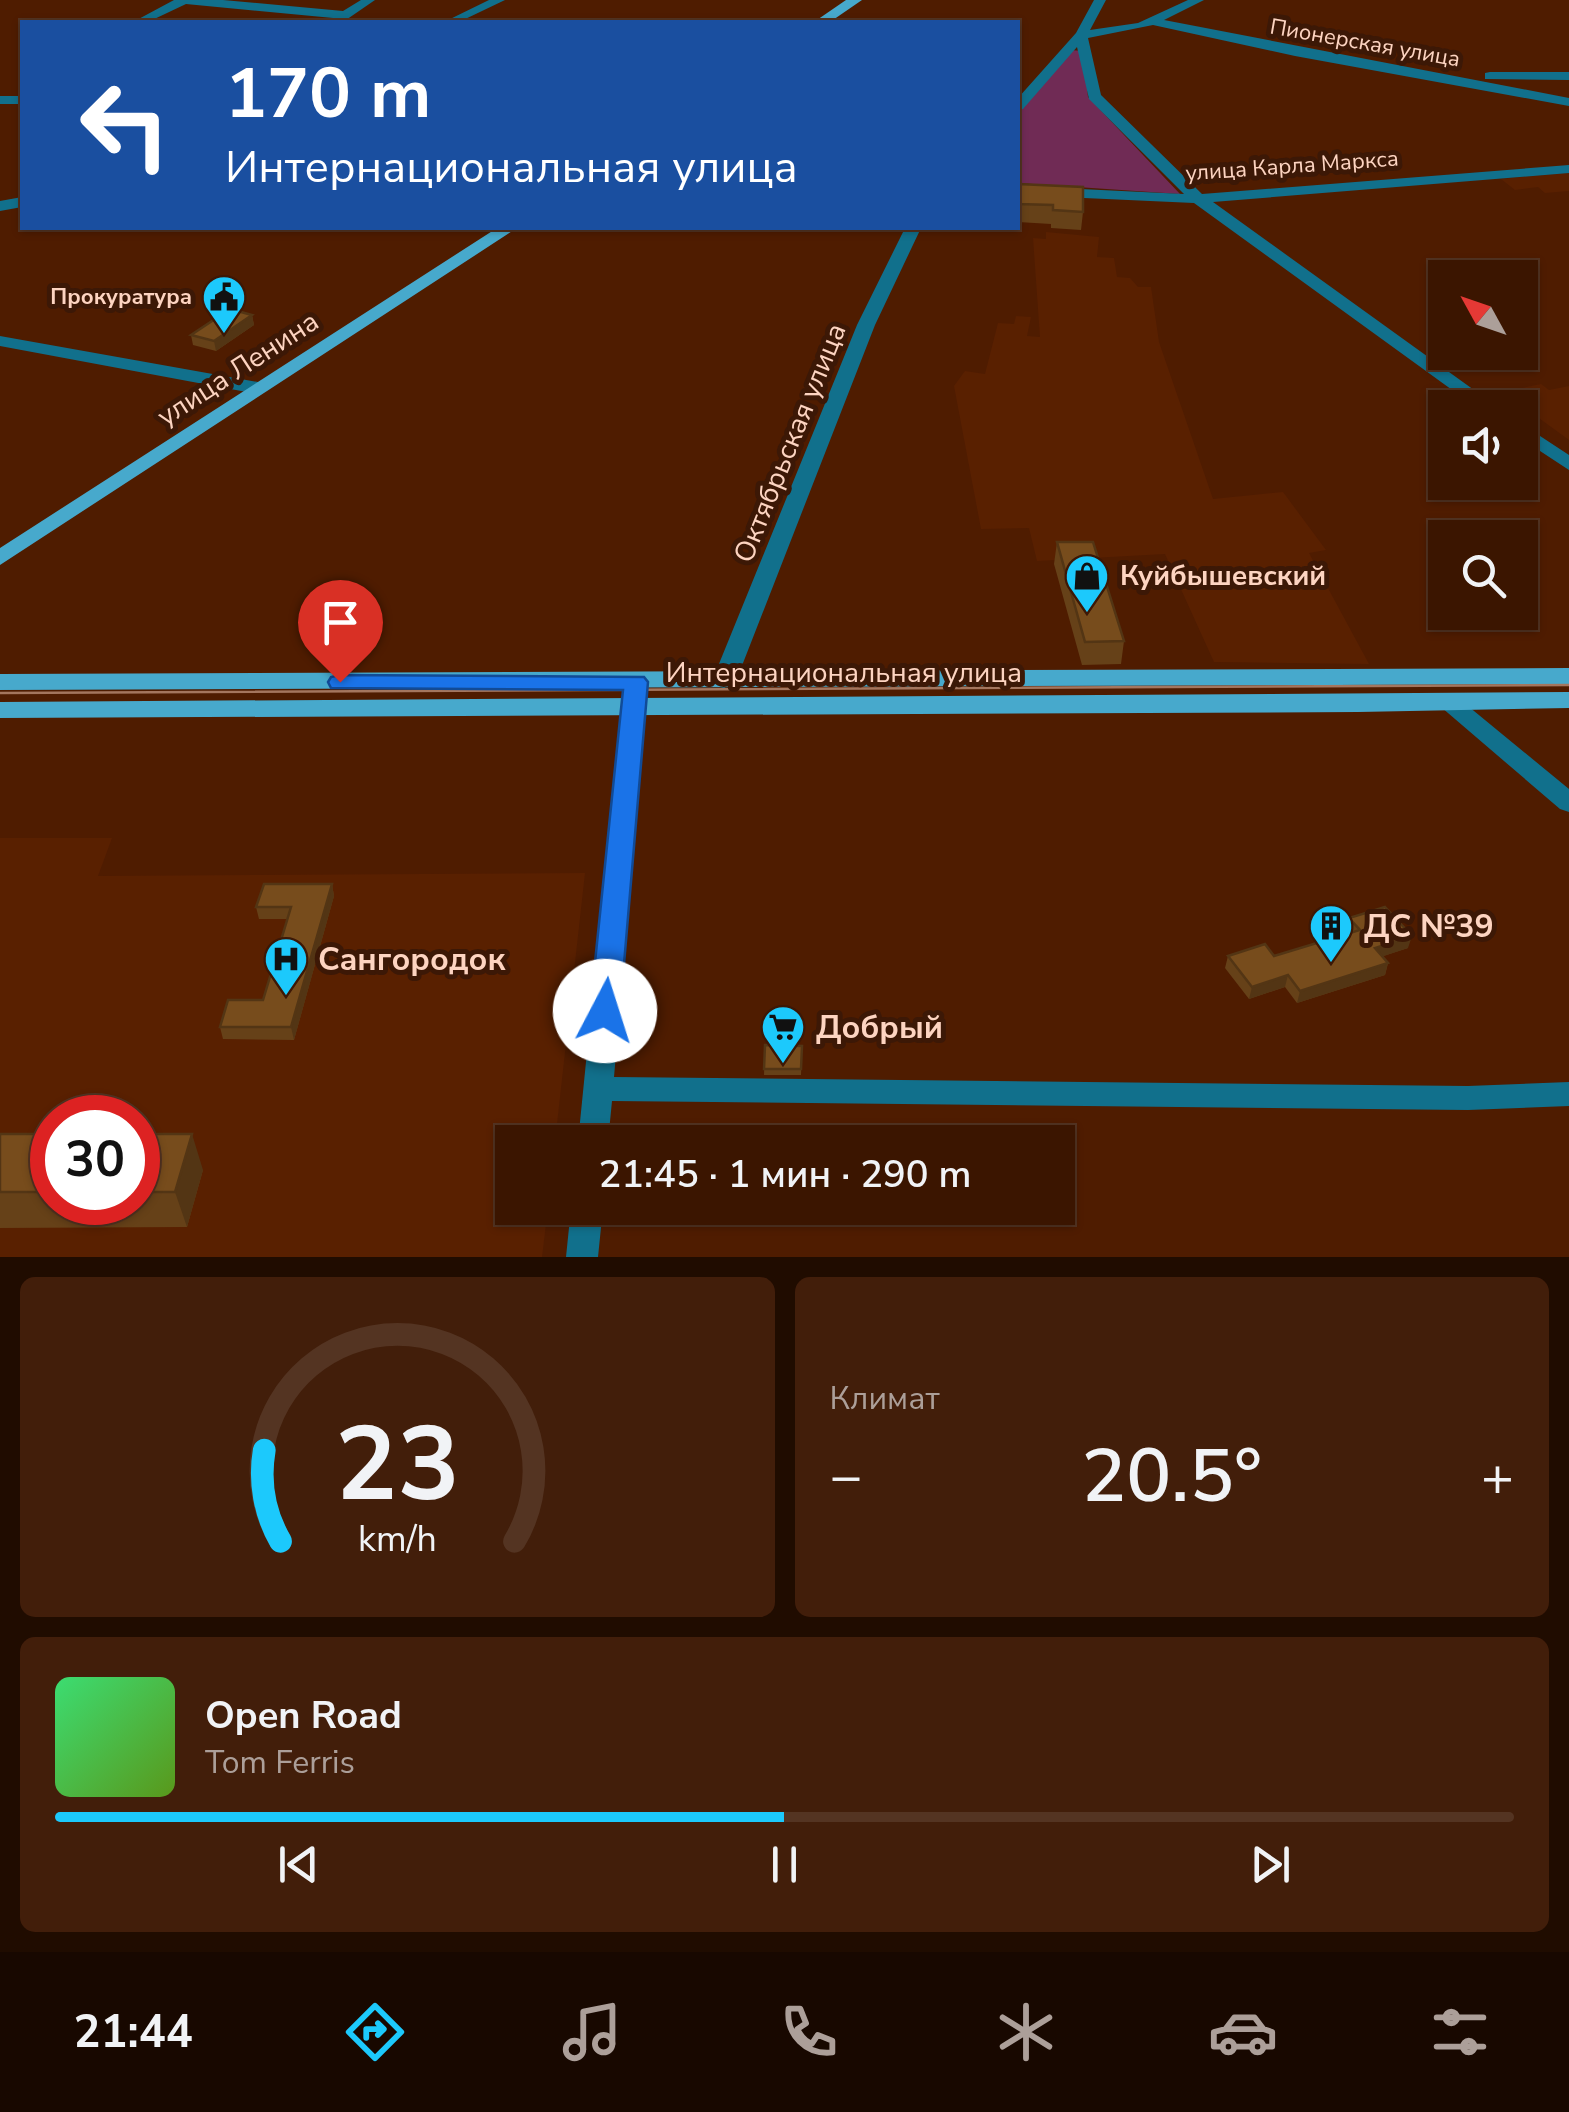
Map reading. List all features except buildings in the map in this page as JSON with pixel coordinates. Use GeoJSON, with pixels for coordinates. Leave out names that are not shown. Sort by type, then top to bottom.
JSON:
{"type":"FeatureCollection","features":[{"type":"Feature","properties":{"kind":"main road"},"geometry":{"type":"LineString","coordinates":[[824,20],[855,0]]}},
{"type":"Feature","properties":{"kind":"main road","name":"улица Ленина"},"geometry":{"type":"LineString","coordinates":[[0,558],[505,230]]}},
{"type":"Feature","properties":{"kind":"main road","name":"Интернациональная улица"},"geometry":{"type":"LineString","coordinates":[[0,710],[635,694],[724,681],[1569,676]]}},
{"type":"Feature","properties":{"kind":"main road","name":"Интернациональная улица"},"geometry":{"type":"LineString","coordinates":[[0,682],[635,694],[1569,700]]}},
{"type":"Feature","properties":{"kind":"street"},"geometry":{"type":"LineString","coordinates":[[143,20],[183,0],[340,19],[369,0]]}},
{"type":"Feature","properties":{"kind":"street"},"geometry":{"type":"LineString","coordinates":[[454,20],[499,0]]}},
{"type":"Feature","properties":{"kind":"street"},"geometry":{"type":"LineString","coordinates":[[1020,104],[1080,35],[1100,0]]}},
{"type":"Feature","properties":{"kind":"street"},"geometry":{"type":"LineString","coordinates":[[1080,35],[1147,24],[1198,0]]}},
{"type":"Feature","properties":{"kind":"street","name":"Пионерская улица"},"geometry":{"type":"LineString","coordinates":[[1090,16],[1569,102]]}},
{"type":"Feature","properties":{"kind":"street"},"geometry":{"type":"LineString","coordinates":[[1080,35],[1094,96],[1198,199],[1465,390]]}},
{"type":"Feature","properties":{"kind":"street"},"geometry":{"type":"LineString","coordinates":[[1436,77],[1569,76]]}},
{"type":"Feature","properties":{"kind":"street","name":"улица Карла Маркса"},"geometry":{"type":"LineString","coordinates":[[1020,190],[1198,199],[1569,169]]}},
{"type":"Feature","properties":{"kind":"street","name":"Октябрьская улица"},"geometry":{"type":"LineString","coordinates":[[724,681],[866,325],[912,230]]}},
{"type":"Feature","properties":{"kind":"street"},"geometry":{"type":"LineString","coordinates":[[0,341],[258,388]]}},
{"type":"Feature","properties":{"kind":"street"},"geometry":{"type":"LineString","coordinates":[[1538,442],[1569,464]]}},
{"type":"Feature","properties":{"kind":"street"},"geometry":{"type":"LineString","coordinates":[[595,1125],[635,694]]}},
{"type":"Feature","properties":{"kind":"street"},"geometry":{"type":"LineString","coordinates":[[1449,702],[1569,803]]}},
{"type":"Feature","properties":{"kind":"street"},"geometry":{"type":"LineString","coordinates":[[598,1088],[1468,1098],[1569,1094]]}},
{"type":"Feature","properties":{"kind":"street"},"geometry":{"type":"LineString","coordinates":[[582,1257],[585,1225]]}},
{"type":"Feature","properties":{"kind":"shaded area"},"geometry":{"type":"Polygon","coordinates":[[[1070,50],[1083,51],[1088,97],[1180,194],[1020,183],[1020,112],[1070,50]]]}},
{"type":"Feature","properties":{"kind":"shaded area"},"geometry":{"type":"Polygon","coordinates":[[[1569,173],[1569,191],[1545,193],[1538,187],[1515,190],[1501,179],[1569,173]]]}},
{"type":"Feature","properties":{"kind":"shaded area"},"geometry":{"type":"Polygon","coordinates":[[[1046,232],[1099,237],[1097,257],[1114,258],[1117,277],[1130,278],[1138,287],[1151,287],[1159,342],[1213,499],[1283,492],[1326,550],[1309,553],[1369,664],[1214,662],[1165,554],[1037,561],[1029,528],[981,529],[954,386],[965,371],[985,374],[998,323],[1014,324],[1016,316],[1031,317],[1027,336],[1040,337],[1033,238],[1046,239],[1046,232]]]}},
{"type":"Feature","properties":{"kind":"shaded area"},"geometry":{"type":"Polygon","coordinates":[[[1541,384],[1549,390],[1569,386],[1569,440],[1538,417],[1538,390],[1512,390],[1541,384]]]}},
{"type":"Feature","properties":{"kind":"shaded area","name":"Сангородок"},"geometry":{"type":"Polygon","coordinates":[[[0,838],[112,838],[98,876],[585,873],[557,1125],[495,1125],[495,1225],[546,1225],[542,1257],[0,1257],[0,838]]]}},
{"type":"Feature","properties":{"kind":"tram line"},"geometry":{"type":"LineString","coordinates":[[0,693],[1569,685]]}},
{"type":"Feature","properties":{"kind":"place","name":"Прокуратура"},"geometry":{"type":"Point","coordinates":[224,335]}},
{"type":"Feature","properties":{"kind":"place","name":"Куйбышевский"},"geometry":{"type":"Point","coordinates":[1087,614]}},
{"type":"Feature","properties":{"kind":"place","name":"ДС №39"},"geometry":{"type":"Point","coordinates":[1331,964]}},
{"type":"Feature","properties":{"kind":"place","name":"Сангородок"},"geometry":{"type":"Point","coordinates":[286,997]}},
{"type":"Feature","properties":{"kind":"place","name":"Добрый"},"geometry":{"type":"Point","coordinates":[783,1065]}},
{"type":"Feature","properties":{"kind":"route"},"geometry":{"type":"LineString","coordinates":[[340,682],[636,682],[605,1011]]}}]}
